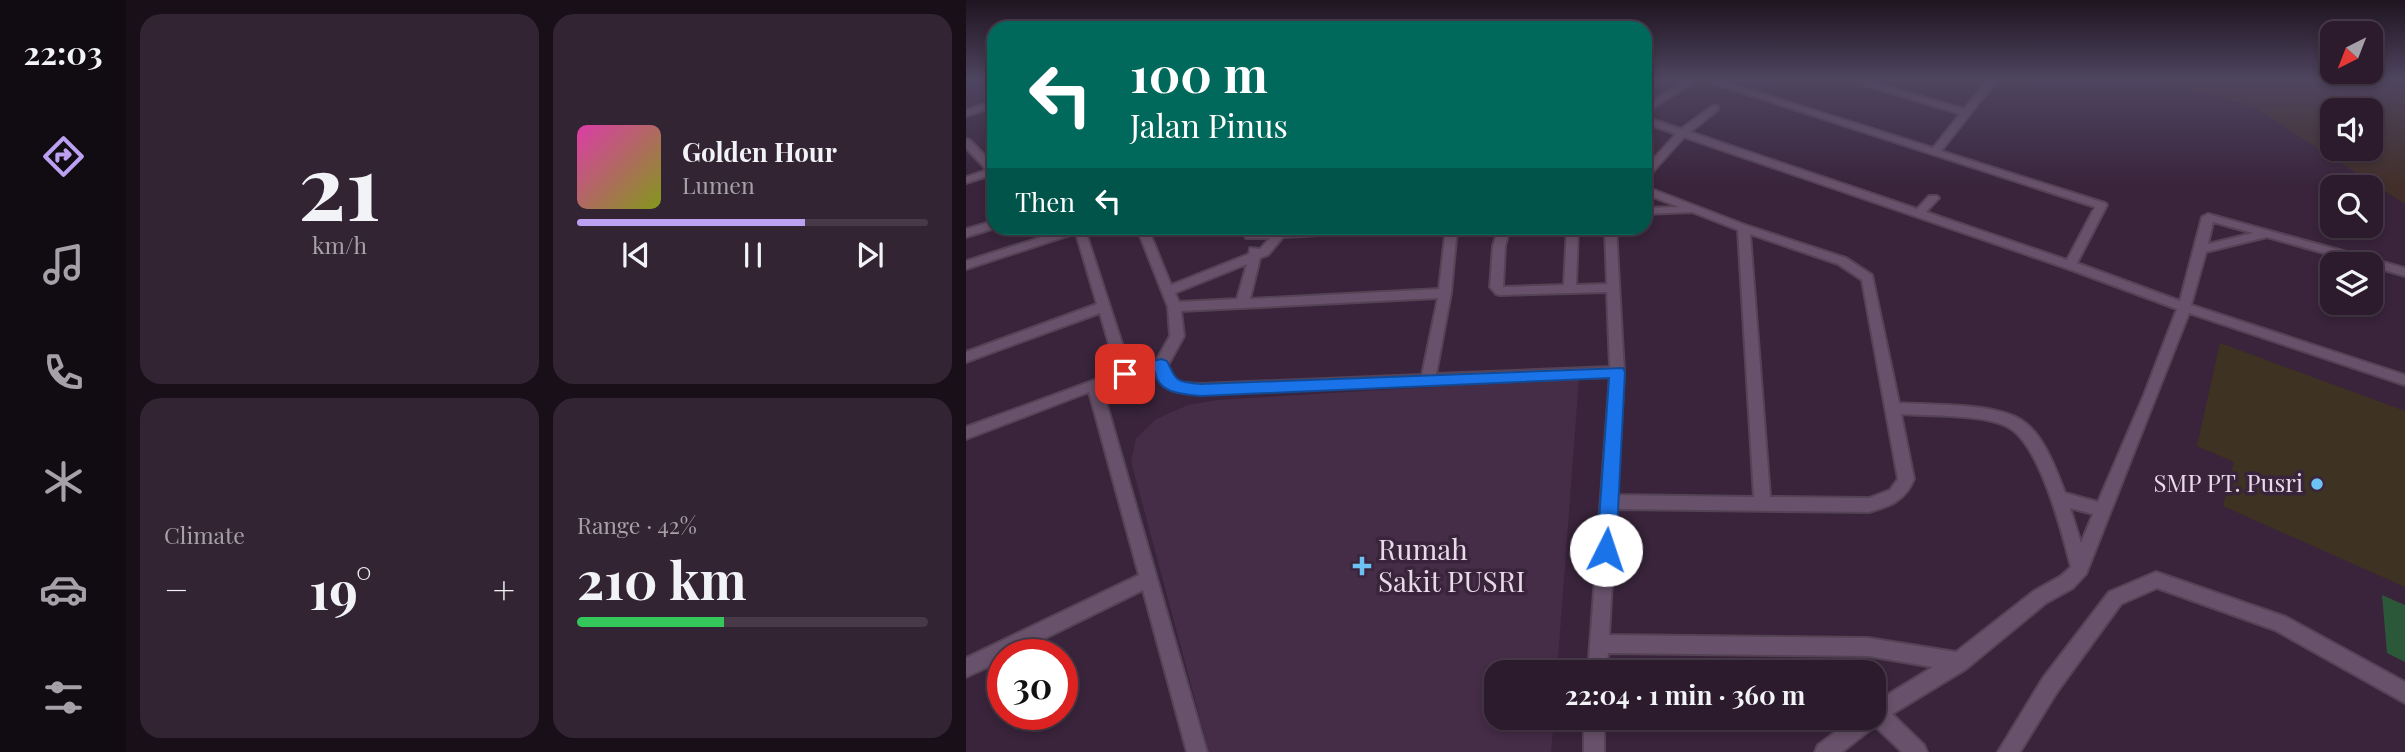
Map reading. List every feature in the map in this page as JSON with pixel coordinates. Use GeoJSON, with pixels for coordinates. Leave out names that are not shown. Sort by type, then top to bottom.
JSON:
{"type":"FeatureCollection","features":[{"type":"Feature","properties":{"kind":"street"},"geometry":{"type":"LineString","coordinates":[[1652,166],[1682,133],[1706,115]]}},
{"type":"Feature","properties":{"kind":"street"},"geometry":{"type":"LineString","coordinates":[[1819,115],[2101,205],[2070,265]]}},
{"type":"Feature","properties":{"kind":"street"},"geometry":{"type":"LineString","coordinates":[[1935,152],[1965,115]]}},
{"type":"Feature","properties":{"kind":"street"},"geometry":{"type":"LineString","coordinates":[[1652,122],[2070,265],[2184,307],[2405,380]]}},
{"type":"Feature","properties":{"kind":"street"},"geometry":{"type":"LineString","coordinates":[[967,144],[987,160]]}},
{"type":"Feature","properties":{"kind":"street"},"geometry":{"type":"LineString","coordinates":[[966,180],[987,167]]}},
{"type":"Feature","properties":{"kind":"street"},"geometry":{"type":"LineString","coordinates":[[1610,502],[1869,505],[1893,498],[1903,488],[1906,479],[1868,278],[1842,261],[1652,193]]}},
{"type":"Feature","properties":{"kind":"street"},"geometry":{"type":"LineString","coordinates":[[1919,213],[1933,198]]}},
{"type":"Feature","properties":{"kind":"street"},"geometry":{"type":"LineString","coordinates":[[1652,211],[1696,210]]}},
{"type":"Feature","properties":{"kind":"street"},"geometry":{"type":"LineString","coordinates":[[1886,707],[1959,662],[2040,597],[2067,582],[2080,569],[2184,307],[2202,249],[2208,217],[2405,272]]}},
{"type":"Feature","properties":{"kind":"street"},"geometry":{"type":"LineString","coordinates":[[966,233],[987,226]]}},
{"type":"Feature","properties":{"kind":"street"},"geometry":{"type":"LineString","coordinates":[[1744,228],[1763,505]]}},
{"type":"Feature","properties":{"kind":"street"},"geometry":{"type":"LineString","coordinates":[[2202,249],[2266,234]]}},
{"type":"Feature","properties":{"kind":"street"},"geometry":{"type":"LineString","coordinates":[[966,265],[1058,235]]}},
{"type":"Feature","properties":{"kind":"street"},"geometry":{"type":"LineString","coordinates":[[1083,235],[1125,374]]}},
{"type":"Feature","properties":{"kind":"street"},"geometry":{"type":"LineString","coordinates":[[1145,235],[1174,307],[1177,337],[1161,365],[1164,378],[1178,388],[1201,390],[1617,372]]}},
{"type":"Feature","properties":{"kind":"street"},"geometry":{"type":"LineString","coordinates":[[1242,304],[1255,256],[1248,235]]}},
{"type":"Feature","properties":{"kind":"street"},"geometry":{"type":"LineString","coordinates":[[1167,291],[1255,256],[1270,246],[1278,235]]}},
{"type":"Feature","properties":{"kind":"street"},"geometry":{"type":"LineString","coordinates":[[1428,379],[1445,293],[1451,235]]}},
{"type":"Feature","properties":{"kind":"street"},"geometry":{"type":"LineString","coordinates":[[1502,235],[1496,288],[1500,291],[1612,288]]}},
{"type":"Feature","properties":{"kind":"street"},"geometry":{"type":"LineString","coordinates":[[1570,289],[1572,235]]}},
{"type":"Feature","properties":{"kind":"street"},"geometry":{"type":"LineString","coordinates":[[1598,660],[1617,372],[1611,235]]}},
{"type":"Feature","properties":{"kind":"street"},"geometry":{"type":"LineString","coordinates":[[1174,307],[1445,293]]}},
{"type":"Feature","properties":{"kind":"street"},"geometry":{"type":"LineString","coordinates":[[966,356],[1103,307]]}},
{"type":"Feature","properties":{"kind":"street"},"geometry":{"type":"LineString","coordinates":[[966,433],[1125,374],[1161,365]]}},
{"type":"Feature","properties":{"kind":"street"},"geometry":{"type":"LineString","coordinates":[[1094,385],[1197,752]]}},
{"type":"Feature","properties":{"kind":"street"},"geometry":{"type":"LineString","coordinates":[[1894,408],[1996,417],[2015,423],[2040,453],[2068,523],[2080,569]]}},
{"type":"Feature","properties":{"kind":"street"},"geometry":{"type":"LineString","coordinates":[[2057,498],[2103,510]]}},
{"type":"Feature","properties":{"kind":"street"},"geometry":{"type":"LineString","coordinates":[[966,668],[1149,578]]}},
{"type":"Feature","properties":{"kind":"street"},"geometry":{"type":"LineString","coordinates":[[2008,752],[2050,685],[2115,598],[2156,580],[2280,623],[2405,693]]}},
{"type":"Feature","properties":{"kind":"street"},"geometry":{"type":"LineString","coordinates":[[1599,644],[1868,647],[1959,662]]}},
{"type":"Feature","properties":{"kind":"street"},"geometry":{"type":"LineString","coordinates":[[1886,726],[1917,752]]}},
{"type":"Feature","properties":{"kind":"street"},"geometry":{"type":"LineString","coordinates":[[1594,730],[1594,752]]}},
{"type":"Feature","properties":{"kind":"street"},"geometry":{"type":"LineString","coordinates":[[1825,752],[1854,730]]}},
{"type":"Feature","properties":{"kind":"shaded area"},"geometry":{"type":"Polygon","coordinates":[[[2266,115],[2320,115],[2320,150],[2266,115]]]}},
{"type":"Feature","properties":{"kind":"shaded area"},"geometry":{"type":"Polygon","coordinates":[[[2383,115],[2405,115],[2405,204],[2383,190],[2383,175],[2360,175],[2338,161],[2383,161],[2383,115]]]}},
{"type":"Feature","properties":{"kind":"shaded area","name":"SMP PT. Pusri"},"geometry":{"type":"Polygon","coordinates":[[[2220,343],[2405,411],[2405,587],[2223,506],[2234,462],[2197,446],[2220,343]]]}},
{"type":"Feature","properties":{"kind":"shaded area","name":"Rumah Sakit PUSRI"},"geometry":{"type":"Polygon","coordinates":[[[1579,378],[1558,660],[1484,660],[1484,730],[1553,730],[1551,752],[1209,752],[1131,461],[1136,439],[1156,419],[1188,405],[1218,400],[1579,378]]]}},
{"type":"Feature","properties":{"kind":"green space"},"geometry":{"type":"Polygon","coordinates":[[[2382,595],[2405,605],[2405,662],[2387,653],[2382,595]]]}},
{"type":"Feature","properties":{"kind":"place","name":"SMP PT. Pusri"},"geometry":{"type":"Point","coordinates":[2317,484]}},
{"type":"Feature","properties":{"kind":"place","name":"Rumah Sakit PUSRI"},"geometry":{"type":"Point","coordinates":[1362,566]}},
{"type":"Feature","properties":{"kind":"route"},"geometry":{"type":"LineString","coordinates":[[1125,374],[1161,365],[1164,378],[1178,388],[1201,390],[1617,372],[1606,550]]}}]}
